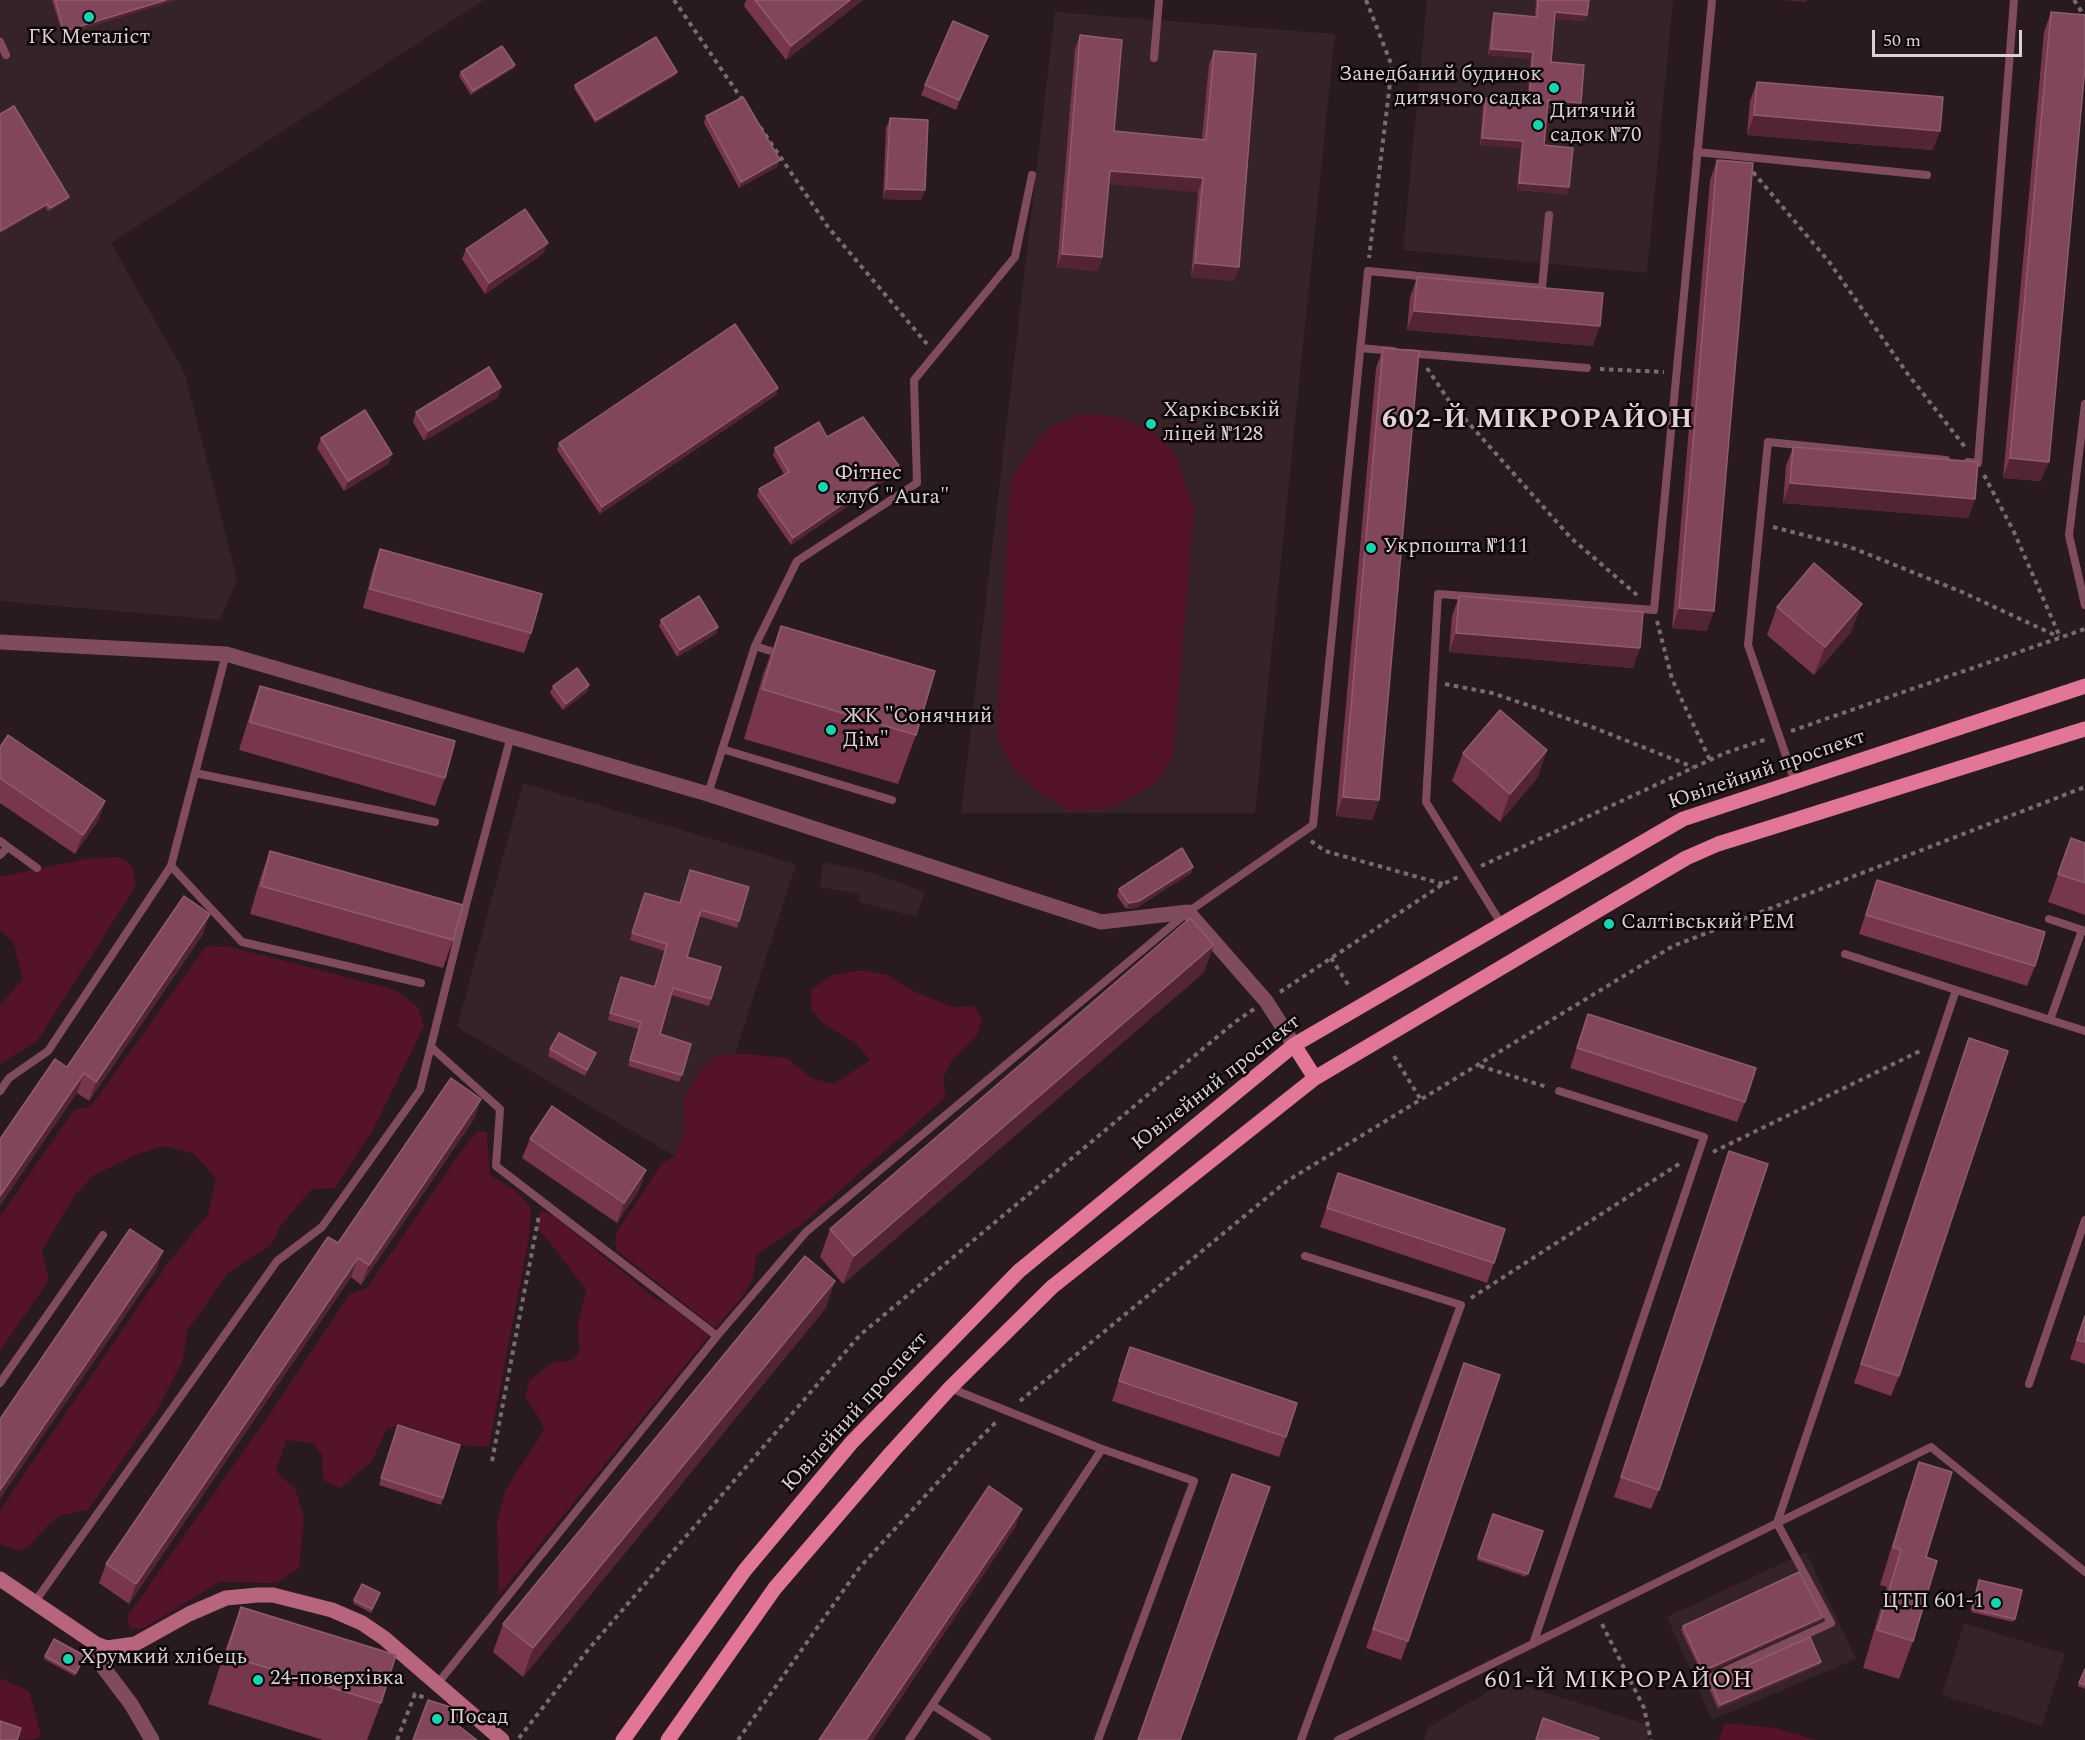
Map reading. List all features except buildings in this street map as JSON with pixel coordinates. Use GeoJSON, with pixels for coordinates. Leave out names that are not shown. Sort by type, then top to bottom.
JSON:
{"type":"FeatureCollection","features":[{"type":"Feature","properties":{"kind":"main road","name":"Ювілейний проспект"},"geometry":{"type":"LineString","coordinates":[[623,1740],[745,1570],[860,1434],[1019,1271],[1294,1045],[1683,819],[2085,686]]}},
{"type":"Feature","properties":{"kind":"main road"},"geometry":{"type":"LineString","coordinates":[[668,1740],[776,1588],[891,1452],[950,1389],[1052,1287],[1315,1078],[1686,858],[1718,844],[2085,729]]}},
{"type":"Feature","properties":{"kind":"main road"},"geometry":{"type":"LineString","coordinates":[[1294,1045],[1315,1078]]}},
{"type":"Feature","properties":{"kind":"street"},"geometry":{"type":"LineString","coordinates":[[0,642],[226,654],[708,794],[1101,922],[1188,912],[1266,1001],[1294,1045]]}},
{"type":"Feature","properties":{"kind":"street"},"geometry":{"type":"LineString","coordinates":[[0,1580],[96,1644],[107,1648],[135,1644],[189,1614],[226,1598],[258,1594],[273,1595],[332,1610],[362,1623],[384,1638],[502,1740]]}},
{"type":"Feature","properties":{"kind":"street"},"geometry":{"type":"LineString","coordinates":[[96,1644],[103,1667],[131,1704],[152,1740]]}},
{"type":"Feature","properties":{"kind":"lane"},"geometry":{"type":"LineString","coordinates":[[1154,58],[1158,0]]}},
{"type":"Feature","properties":{"kind":"lane"},"geometry":{"type":"LineString","coordinates":[[1502,924],[1426,802],[1438,594],[1654,610],[1712,0]]}},
{"type":"Feature","properties":{"kind":"lane"},"geometry":{"type":"LineString","coordinates":[[1795,782],[1748,645],[1768,442],[1978,463],[2014,0]]}},
{"type":"Feature","properties":{"kind":"lane"},"geometry":{"type":"LineString","coordinates":[[0,42],[6,55]]}},
{"type":"Feature","properties":{"kind":"lane"},"geometry":{"type":"LineString","coordinates":[[1697,152],[1927,175]]}},
{"type":"Feature","properties":{"kind":"lane"},"geometry":{"type":"LineString","coordinates":[[708,794],[755,646],[797,561],[917,483],[914,380],[1015,257],[1032,175]]}},
{"type":"Feature","properties":{"kind":"lane"},"geometry":{"type":"LineString","coordinates":[[438,1683],[717,1336],[806,1232],[1188,912],[1313,825],[1368,271],[1542,288],[1549,215]]}},
{"type":"Feature","properties":{"kind":"lane"},"geometry":{"type":"LineString","coordinates":[[1360,348],[1587,369]]}},
{"type":"Feature","properties":{"kind":"lane"},"geometry":{"type":"LineString","coordinates":[[2085,404],[2069,535],[2085,605]]}},
{"type":"Feature","properties":{"kind":"lane"},"geometry":{"type":"LineString","coordinates":[[755,646],[788,656]]}},
{"type":"Feature","properties":{"kind":"lane"},"geometry":{"type":"LineString","coordinates":[[0,1091],[9,1078],[48,1051],[171,866],[226,654]]}},
{"type":"Feature","properties":{"kind":"lane"},"geometry":{"type":"LineString","coordinates":[[34,1603],[277,1261],[322,1227],[420,1090],[511,736]]}},
{"type":"Feature","properties":{"kind":"lane"},"geometry":{"type":"LineString","coordinates":[[723,749],[892,800]]}},
{"type":"Feature","properties":{"kind":"lane"},"geometry":{"type":"LineString","coordinates":[[195,773],[435,822]]}},
{"type":"Feature","properties":{"kind":"lane"},"geometry":{"type":"LineString","coordinates":[[0,841],[37,868]]}},
{"type":"Feature","properties":{"kind":"lane"},"geometry":{"type":"LineString","coordinates":[[0,855],[8,847]]}},
{"type":"Feature","properties":{"kind":"lane"},"geometry":{"type":"LineString","coordinates":[[171,866],[242,942],[421,983]]}},
{"type":"Feature","properties":{"kind":"lane"},"geometry":{"type":"LineString","coordinates":[[2049,919],[2084,931],[2050,1020]]}},
{"type":"Feature","properties":{"kind":"lane"},"geometry":{"type":"LineString","coordinates":[[1845,954],[2085,1031]]}},
{"type":"Feature","properties":{"kind":"lane"},"geometry":{"type":"LineString","coordinates":[[1703,1681],[1831,1623],[1778,1523],[1956,990]]}},
{"type":"Feature","properties":{"kind":"lane"},"geometry":{"type":"LineString","coordinates":[[431,1047],[500,1109],[496,1166],[717,1336]]}},
{"type":"Feature","properties":{"kind":"lane"},"geometry":{"type":"LineString","coordinates":[[1533,1644],[1704,1137],[1559,1091]]}},
{"type":"Feature","properties":{"kind":"lane"},"geometry":{"type":"LineString","coordinates":[[2029,1384],[2085,1220]]}},
{"type":"Feature","properties":{"kind":"lane"},"geometry":{"type":"LineString","coordinates":[[0,1383],[103,1234]]}},
{"type":"Feature","properties":{"kind":"lane"},"geometry":{"type":"LineString","coordinates":[[1301,1740],[1461,1305],[1305,1256]]}},
{"type":"Feature","properties":{"kind":"lane"},"geometry":{"type":"LineString","coordinates":[[950,1389],[1102,1449],[1194,1481],[1098,1740]]}},
{"type":"Feature","properties":{"kind":"lane"},"geometry":{"type":"LineString","coordinates":[[1338,1740],[1931,1448],[2085,1572]]}},
{"type":"Feature","properties":{"kind":"lane"},"geometry":{"type":"LineString","coordinates":[[909,1740],[1102,1449]]}},
{"type":"Feature","properties":{"kind":"lane"},"geometry":{"type":"LineString","coordinates":[[932,1705],[987,1740]]}},
{"type":"Feature","properties":{"kind":"path"},"geometry":{"type":"LineString","coordinates":[[674,0],[748,109]]}},
{"type":"Feature","properties":{"kind":"path"},"geometry":{"type":"LineString","coordinates":[[1366,0],[1392,66],[1368,271]]}},
{"type":"Feature","properties":{"kind":"path"},"geometry":{"type":"LineString","coordinates":[[2074,0],[2085,17]]}},
{"type":"Feature","properties":{"kind":"path"},"geometry":{"type":"LineString","coordinates":[[755,118],[828,227],[935,354]]}},
{"type":"Feature","properties":{"kind":"path"},"geometry":{"type":"LineString","coordinates":[[1739,156],[1830,263],[1907,373],[1978,463],[2014,532],[2060,637],[1962,592],[1850,547],[1760,524]]}},
{"type":"Feature","properties":{"kind":"path"},"geometry":{"type":"LineString","coordinates":[[1417,354],[1449,401],[1571,538],[1654,610],[1672,679],[1710,760]]}},
{"type":"Feature","properties":{"kind":"path"},"geometry":{"type":"LineString","coordinates":[[1587,369],[1677,373]]}},
{"type":"Feature","properties":{"kind":"path"},"geometry":{"type":"LineString","coordinates":[[1433,681],[1492,693],[1592,727],[1694,768]]}},
{"type":"Feature","properties":{"kind":"path"},"geometry":{"type":"LineString","coordinates":[[738,1740],[860,1567],[1007,1411],[1287,1181],[1673,946],[2085,787]]}},
{"type":"Feature","properties":{"kind":"path"},"geometry":{"type":"LineString","coordinates":[[1300,834],[1325,851],[1443,884]]}},
{"type":"Feature","properties":{"kind":"path"},"geometry":{"type":"LineString","coordinates":[[1331,958],[1349,986]]}},
{"type":"Feature","properties":{"kind":"path"},"geometry":{"type":"LineString","coordinates":[[1461,1305],[1698,1155],[1939,1042]]}},
{"type":"Feature","properties":{"kind":"path"},"geometry":{"type":"LineString","coordinates":[[1394,1056],[1421,1100]]}},
{"type":"Feature","properties":{"kind":"path"},"geometry":{"type":"LineString","coordinates":[[1479,1065],[1559,1091]]}},
{"type":"Feature","properties":{"kind":"path"},"geometry":{"type":"LineString","coordinates":[[492,1461],[542,1201]]}},
{"type":"Feature","properties":{"kind":"path"},"geometry":{"type":"LineString","coordinates":[[1597,1612],[1644,1708],[1651,1740]]}},
{"type":"Feature","properties":{"kind":"path"},"geometry":{"type":"LineString","coordinates":[[397,1740],[415,1694],[431,1700]]}},
{"type":"Feature","properties":{"kind":"shaded area"},"geometry":{"type":"Polygon","coordinates":[[[0,0],[484,0],[111,243],[185,374],[237,580],[220,620],[0,601],[0,0]]]}},
{"type":"Feature","properties":{"kind":"shaded area","name":"Дитячий садок №70"},"geometry":{"type":"Polygon","coordinates":[[[1427,0],[1673,0],[1647,273],[1403,250],[1427,0]]]}},
{"type":"Feature","properties":{"kind":"shaded area","name":"Харківській ліцей №128"},"geometry":{"type":"Polygon","coordinates":[[[1055,12],[1335,34],[1255,813],[961,813],[1055,12]]]}},
{"type":"Feature","properties":{"kind":"shaded area"},"geometry":{"type":"Polygon","coordinates":[[[1084,414],[1116,417],[1150,428],[1176,455],[1194,509],[1173,755],[1155,784],[1111,808],[1071,811],[1040,793],[1012,768],[997,734],[1010,482],[1023,460],[1049,427],[1084,414]]]}},
{"type":"Feature","properties":{"kind":"shaded area"},"geometry":{"type":"Polygon","coordinates":[[[523,783],[796,864],[698,1170],[457,1027],[523,783]]]}},
{"type":"Feature","properties":{"kind":"shaded area"},"geometry":{"type":"Polygon","coordinates":[[[119,857],[133,867],[136,886],[37,1041],[0,1065],[0,1005],[23,979],[13,942],[0,930],[0,877],[85,859],[119,857]]]}},
{"type":"Feature","properties":{"kind":"shaded area"},"geometry":{"type":"Polygon","coordinates":[[[823,862],[873,873],[925,892],[916,917],[859,902],[860,894],[820,887],[823,862]]]}},
{"type":"Feature","properties":{"kind":"shaded area"},"geometry":{"type":"Polygon","coordinates":[[[228,946],[395,990],[418,1007],[424,1026],[372,1132],[335,1188],[312,1189],[281,1225],[271,1245],[228,1273],[187,1331],[183,1360],[159,1407],[88,1510],[62,1515],[50,1523],[28,1548],[17,1551],[0,1544],[0,1510],[165,1267],[208,1214],[216,1179],[194,1154],[165,1146],[138,1154],[94,1175],[75,1195],[42,1251],[49,1280],[0,1351],[0,1216],[74,1110],[91,1106],[205,947],[228,946]]]}},
{"type":"Feature","properties":{"kind":"shaded area"},"geometry":{"type":"Polygon","coordinates":[[[861,970],[888,975],[913,991],[953,1007],[974,1006],[982,1019],[977,1035],[950,1063],[943,1079],[946,1097],[801,1225],[756,1255],[753,1279],[741,1299],[715,1328],[616,1250],[616,1233],[662,1163],[676,1156],[683,1135],[684,1099],[698,1073],[716,1056],[746,1054],[787,1058],[811,1078],[834,1084],[870,1060],[856,1043],[824,1024],[811,1010],[811,990],[832,975],[861,970]]]}},
{"type":"Feature","properties":{"kind":"shaded area"},"geometry":{"type":"Polygon","coordinates":[[[477,1131],[487,1132],[490,1175],[517,1192],[531,1208],[529,1237],[489,1446],[466,1446],[404,1425],[387,1428],[372,1461],[341,1488],[323,1480],[322,1455],[313,1443],[286,1440],[276,1471],[295,1489],[304,1517],[299,1568],[277,1583],[220,1582],[146,1627],[131,1630],[127,1617],[282,1396],[350,1294],[367,1288],[477,1131]]]}},
{"type":"Feature","properties":{"kind":"shaded area"},"geometry":{"type":"Polygon","coordinates":[[[540,1210],[554,1216],[655,1298],[669,1305],[709,1336],[499,1595],[497,1523],[505,1490],[544,1431],[541,1421],[525,1398],[529,1381],[553,1362],[571,1361],[579,1353],[578,1323],[586,1290],[537,1228],[540,1210]]]}},
{"type":"Feature","properties":{"kind":"shaded area"},"geometry":{"type":"Polygon","coordinates":[[[1806,1552],[1856,1659],[1712,1720],[1667,1617],[1806,1552]]]}},
{"type":"Feature","properties":{"kind":"shaded area"},"geometry":{"type":"Polygon","coordinates":[[[1964,1623],[2065,1654],[2042,1726],[1942,1695],[1964,1623]]]}},
{"type":"Feature","properties":{"kind":"shaded area"},"geometry":{"type":"Polygon","coordinates":[[[0,1678],[29,1691],[41,1736],[32,1740],[0,1738],[0,1678]]]}},
{"type":"Feature","properties":{"kind":"shaded area"},"geometry":{"type":"Polygon","coordinates":[[[1507,1680],[1651,1726],[1647,1740],[1424,1740],[1429,1727],[1507,1680]]]}},
{"type":"Feature","properties":{"kind":"shaded area"},"geometry":{"type":"Polygon","coordinates":[[[1725,1723],[1776,1728],[1816,1740],[1719,1740],[1725,1723]]]}},
{"type":"Feature","properties":{"kind":"place","name":"ГК Металіст"},"geometry":{"type":"Point","coordinates":[89,17]}},
{"type":"Feature","properties":{"kind":"place","name":"Занедбаний будинок дитячого садка"},"geometry":{"type":"Point","coordinates":[1554,88]}},
{"type":"Feature","properties":{"kind":"place","name":"Дитячий садок №70"},"geometry":{"type":"Point","coordinates":[1538,125]}},
{"type":"Feature","properties":{"kind":"place","name":"Харківській ліцей №128"},"geometry":{"type":"Point","coordinates":[1151,424]}},
{"type":"Feature","properties":{"kind":"place","name":"Фітнес клуб \"Aura\""},"geometry":{"type":"Point","coordinates":[823,487]}},
{"type":"Feature","properties":{"kind":"place","name":"Укрпошта №111"},"geometry":{"type":"Point","coordinates":[1371,548]}},
{"type":"Feature","properties":{"kind":"place","name":"ЖК \"Сонячний Дім\""},"geometry":{"type":"Point","coordinates":[831,730]}},
{"type":"Feature","properties":{"kind":"place","name":"Салтівський РЕМ"},"geometry":{"type":"Point","coordinates":[1609,924]}},
{"type":"Feature","properties":{"kind":"place","name":"ЦТП 601-1"},"geometry":{"type":"Point","coordinates":[1996,1603]}},
{"type":"Feature","properties":{"kind":"place","name":"Хрумкий хлібець"},"geometry":{"type":"Point","coordinates":[68,1659]}},
{"type":"Feature","properties":{"kind":"place","name":"24-поверхівка"},"geometry":{"type":"Point","coordinates":[258,1680]}},
{"type":"Feature","properties":{"kind":"place","name":"Посад"},"geometry":{"type":"Point","coordinates":[437,1719]}},
{"type":"Feature","properties":{"kind":"district","name":"602-Й МІКРОРАЙОН"},"geometry":{"type":"Point","coordinates":[1538,422]}},
{"type":"Feature","properties":{"kind":"district","name":"601-Й МІКРОРАЙОН"},"geometry":{"type":"Point","coordinates":[1619,1682]}}]}
